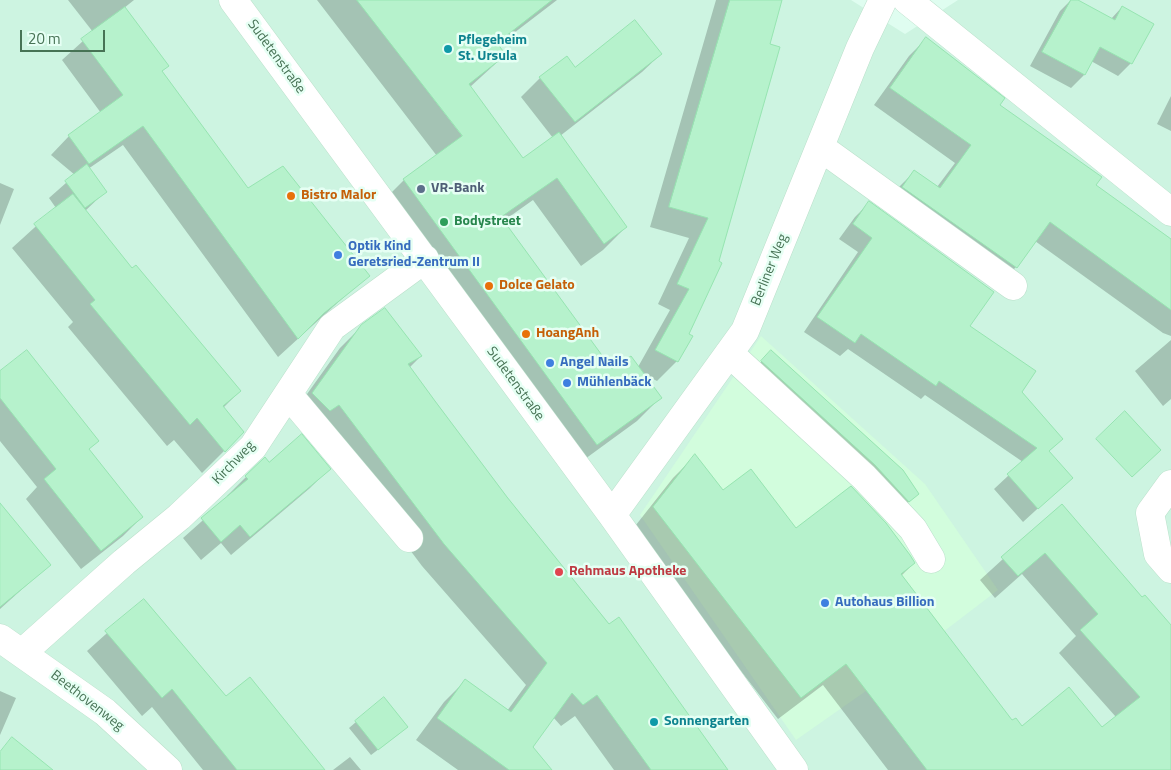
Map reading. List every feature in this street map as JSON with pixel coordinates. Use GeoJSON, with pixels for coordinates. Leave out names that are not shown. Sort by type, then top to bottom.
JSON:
{"type":"FeatureCollection","features":[{"type":"Feature","properties":{"kind":"street","name":"Sudetenstraße"},"geometry":{"type":"LineString","coordinates":[[233,0],[612,515],[794,770]]}},
{"type":"Feature","properties":{"kind":"street","name":"Berliner Weg"},"geometry":{"type":"LineString","coordinates":[[612,515],[745,331],[860,48],[883,0]]}},
{"type":"Feature","properties":{"kind":"street"},"geometry":{"type":"LineString","coordinates":[[907,0],[1171,212]]}},
{"type":"Feature","properties":{"kind":"street"},"geometry":{"type":"LineString","coordinates":[[820,147],[1013,286]]}},
{"type":"Feature","properties":{"kind":"street","name":"Kirchweg"},"geometry":{"type":"LineString","coordinates":[[23,652],[124,562],[179,518],[252,447],[332,327],[425,259]]}},
{"type":"Feature","properties":{"kind":"street"},"geometry":{"type":"LineString","coordinates":[[729,353],[864,476],[913,529],[931,559]]}},
{"type":"Feature","properties":{"kind":"street"},"geometry":{"type":"LineString","coordinates":[[288,394],[409,538]]}},
{"type":"Feature","properties":{"kind":"street"},"geometry":{"type":"LineString","coordinates":[[1171,484],[1150,513],[1158,554],[1171,569]]}},
{"type":"Feature","properties":{"kind":"street","name":"Beethovenweg"},"geometry":{"type":"LineString","coordinates":[[0,638],[23,652],[105,712],[168,770]]}},
{"type":"Feature","properties":{"kind":"shaded area"},"geometry":{"type":"Polygon","coordinates":[[[0,0],[851,0],[905,34],[958,0],[1171,0],[1171,770],[0,770],[0,0]]]}},
{"type":"Feature","properties":{"kind":"shaded area"},"geometry":{"type":"Polygon","coordinates":[[[761,336],[925,484],[998,590],[866,691],[796,740],[640,515],[761,336]]]}},
{"type":"Feature","properties":{"kind":"building"},"geometry":{"type":"Polygon","coordinates":[[[357,0],[552,0],[497,43],[506,55],[469,84],[523,158],[559,132],[627,227],[604,244],[557,178],[501,217],[612,369],[631,356],[662,398],[597,445],[403,179],[462,136],[357,0]]]}},
{"type":"Feature","properties":{"kind":"building"},"geometry":{"type":"Polygon","coordinates":[[[730,0],[782,0],[770,44],[780,47],[719,261],[722,263],[689,334],[693,336],[678,362],[655,350],[689,289],[677,284],[708,218],[669,207],[730,0]]]}},
{"type":"Feature","properties":{"kind":"building"},"geometry":{"type":"Polygon","coordinates":[[[1071,0],[1078,0],[1115,20],[1122,6],[1154,24],[1132,64],[1100,47],[1085,75],[1042,52],[1071,0]]]}},
{"type":"Feature","properties":{"kind":"building"},"geometry":{"type":"Polygon","coordinates":[[[125,7],[169,66],[162,71],[248,188],[283,166],[370,276],[323,314],[298,339],[143,126],[89,164],[68,135],[123,95],[81,39],[125,7]]]}},
{"type":"Feature","properties":{"kind":"building"},"geometry":{"type":"Polygon","coordinates":[[[635,20],[662,54],[575,122],[539,77],[567,56],[575,67],[635,20]]]}},
{"type":"Feature","properties":{"kind":"building"},"geometry":{"type":"Polygon","coordinates":[[[926,37],[1005,98],[1000,105],[1102,177],[1096,185],[1171,239],[1171,310],[1050,222],[1017,268],[902,187],[914,170],[940,188],[971,145],[890,88],[926,37]]]}},
{"type":"Feature","properties":{"kind":"building"},"geometry":{"type":"Polygon","coordinates":[[[87,164],[107,192],[85,208],[65,181],[87,164]]]}},
{"type":"Feature","properties":{"kind":"building"},"geometry":{"type":"Polygon","coordinates":[[[73,194],[132,268],[136,265],[241,391],[223,406],[244,432],[225,452],[197,418],[190,425],[90,304],[95,300],[34,224],[73,194]]]}},
{"type":"Feature","properties":{"kind":"building"},"geometry":{"type":"Polygon","coordinates":[[[869,201],[994,292],[970,326],[1036,371],[1022,392],[1063,439],[1049,451],[1073,478],[1038,509],[1007,474],[1037,448],[939,381],[936,386],[861,334],[855,343],[817,317],[872,238],[853,224],[869,201]]]}},
{"type":"Feature","properties":{"kind":"building"},"geometry":{"type":"Polygon","coordinates":[[[385,308],[422,356],[408,364],[435,401],[507,497],[609,624],[619,617],[728,770],[651,770],[597,695],[583,705],[572,693],[533,747],[552,770],[509,770],[437,718],[465,679],[511,712],[547,663],[444,544],[339,405],[330,411],[312,393],[361,325],[385,308]]]}},
{"type":"Feature","properties":{"kind":"building"},"geometry":{"type":"Polygon","coordinates":[[[27,350],[99,441],[89,449],[143,517],[101,551],[44,479],[56,469],[0,398],[0,371],[27,350]]]}},
{"type":"Feature","properties":{"kind":"building"},"geometry":{"type":"Polygon","coordinates":[[[771,350],[903,470],[919,494],[909,502],[875,465],[761,361],[771,350]]]}},
{"type":"Feature","properties":{"kind":"building"},"geometry":{"type":"Polygon","coordinates":[[[1125,411],[1161,450],[1132,477],[1096,439],[1125,411]]]}},
{"type":"Feature","properties":{"kind":"building"},"geometry":{"type":"Polygon","coordinates":[[[302,434],[331,469],[250,537],[240,525],[221,542],[201,518],[248,479],[245,476],[265,457],[269,462],[302,434]]]}},
{"type":"Feature","properties":{"kind":"building"},"geometry":{"type":"Polygon","coordinates":[[[695,454],[723,490],[751,469],[796,528],[851,486],[886,523],[910,555],[915,563],[901,574],[1012,720],[1016,718],[1022,726],[1069,687],[1102,727],[1140,697],[1080,630],[1098,614],[1045,553],[1018,576],[1001,557],[1062,504],[1142,597],[1145,595],[1171,625],[1171,770],[927,770],[846,664],[801,698],[653,507],[695,454]]]}},
{"type":"Feature","properties":{"kind":"building"},"geometry":{"type":"Polygon","coordinates":[[[0,503],[51,565],[0,607],[0,503]]]}},
{"type":"Feature","properties":{"kind":"building"},"geometry":{"type":"Polygon","coordinates":[[[144,599],[226,696],[250,677],[325,770],[237,770],[172,689],[162,698],[105,631],[144,599]]]}},
{"type":"Feature","properties":{"kind":"building"},"geometry":{"type":"Polygon","coordinates":[[[384,697],[408,727],[378,750],[355,721],[384,697]]]}},
{"type":"Feature","properties":{"kind":"building"},"geometry":{"type":"Polygon","coordinates":[[[12,737],[53,770],[0,770],[0,752],[12,737]]]}},
{"type":"Feature","properties":{"kind":"place","name":"Pflegeheim St. Ursula"},"geometry":{"type":"Point","coordinates":[448,49]}},
{"type":"Feature","properties":{"kind":"place","name":"VR-Bank"},"geometry":{"type":"Point","coordinates":[421,189]}},
{"type":"Feature","properties":{"kind":"place","name":"Bistro Malor"},"geometry":{"type":"Point","coordinates":[291,196]}},
{"type":"Feature","properties":{"kind":"place","name":"Bodystreet"},"geometry":{"type":"Point","coordinates":[444,222]}},
{"type":"Feature","properties":{"kind":"place","name":"Optik Kind Geretsried-Zentrum II"},"geometry":{"type":"Point","coordinates":[338,255]}},
{"type":"Feature","properties":{"kind":"place","name":"Dolce Gelato"},"geometry":{"type":"Point","coordinates":[489,286]}},
{"type":"Feature","properties":{"kind":"place","name":"HoangAnh"},"geometry":{"type":"Point","coordinates":[526,334]}},
{"type":"Feature","properties":{"kind":"place","name":"Angel Nails"},"geometry":{"type":"Point","coordinates":[550,363]}},
{"type":"Feature","properties":{"kind":"place","name":"Mühlenbäck"},"geometry":{"type":"Point","coordinates":[567,383]}},
{"type":"Feature","properties":{"kind":"place","name":"Rehmaus Apotheke"},"geometry":{"type":"Point","coordinates":[559,572]}},
{"type":"Feature","properties":{"kind":"place","name":"Autohaus Billion"},"geometry":{"type":"Point","coordinates":[825,603]}},
{"type":"Feature","properties":{"kind":"place","name":"Sonnengarten"},"geometry":{"type":"Point","coordinates":[654,722]}}]}
